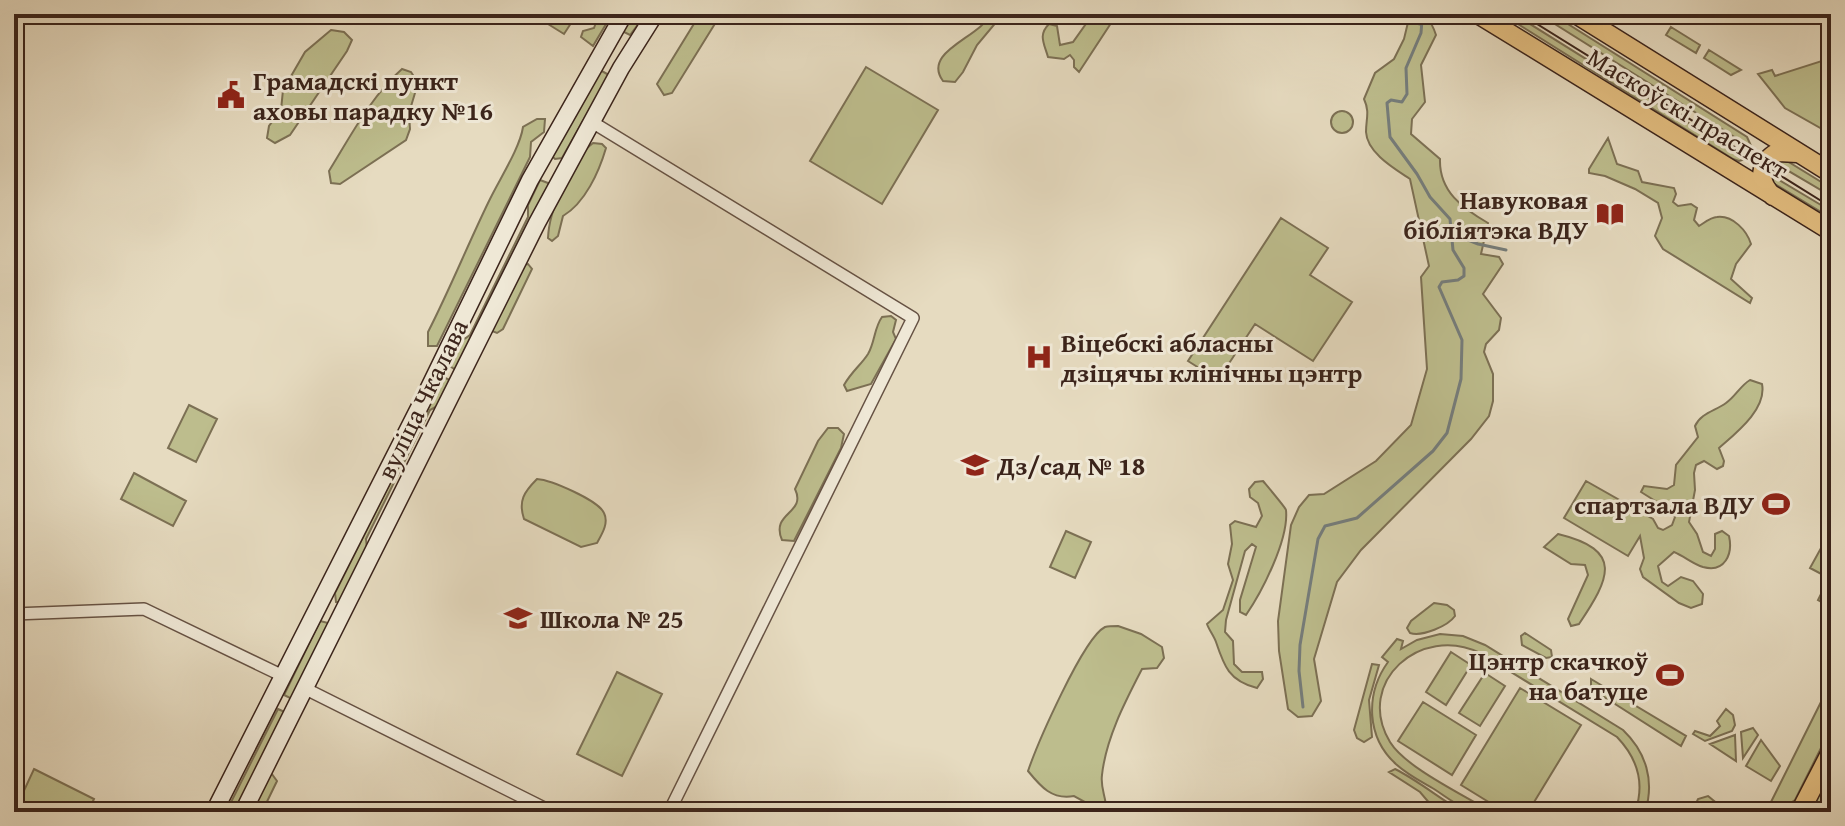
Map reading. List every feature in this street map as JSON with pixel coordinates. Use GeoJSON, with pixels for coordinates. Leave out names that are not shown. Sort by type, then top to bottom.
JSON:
{"type":"FeatureCollection","features":[{"type":"Feature","properties":{"kind":"main road","name":"вуліца Чкалава"},"geometry":{"type":"LineString","coordinates":[[243,812],[553,192],[621,68],[655,14]]}},
{"type":"Feature","properties":{"kind":"main road","name":"Маскоўскі праспект"},"geometry":{"type":"LineString","coordinates":[[1478,14],[1831,231]]}},
{"type":"Feature","properties":{"kind":"main road","name":"Маскоўскі праспект"},"geometry":{"type":"LineString","coordinates":[[1576,14],[1831,173]]}},
{"type":"Feature","properties":{"kind":"main road","name":"вуліца Чкалава"},"geometry":{"type":"LineString","coordinates":[[214,812],[530,180],[622,18]]}},
{"type":"Feature","properties":{"kind":"main road"},"geometry":{"type":"LineString","coordinates":[[622,18],[617,29],[622,39],[631,42],[642,35]]}},
{"type":"Feature","properties":{"kind":"main road"},"geometry":{"type":"LineString","coordinates":[[599,55],[605,51],[616,52],[621,57],[621,68]]}},
{"type":"Feature","properties":{"kind":"main road"},"geometry":{"type":"LineString","coordinates":[[1731,171],[1749,167],[1758,159],[1761,140],[1755,127]]}},
{"type":"Feature","properties":{"kind":"main road"},"geometry":{"type":"LineString","coordinates":[[547,148],[550,160],[557,165],[571,159]]}},
{"type":"Feature","properties":{"kind":"main road"},"geometry":{"type":"LineString","coordinates":[[1775,197],[1762,179],[1765,163],[1778,152],[1789,150],[1800,154]]}},
{"type":"Feature","properties":{"kind":"main road"},"geometry":{"type":"LineString","coordinates":[[530,180],[540,174],[548,175],[554,184],[553,192]]}},
{"type":"Feature","properties":{"kind":"main road"},"geometry":{"type":"LineString","coordinates":[[327,588],[326,600],[332,606],[340,607],[349,600]]}},
{"type":"Feature","properties":{"kind":"main road"},"geometry":{"type":"LineString","coordinates":[[311,620],[317,616],[328,617],[333,624],[333,632]]}},
{"type":"Feature","properties":{"kind":"main road"},"geometry":{"type":"LineString","coordinates":[[1800,812],[1829,759]]}},
{"type":"Feature","properties":{"kind":"street"},"geometry":{"type":"LineString","coordinates":[[592,122],[913,318],[669,812]]}},
{"type":"Feature","properties":{"kind":"street"},"geometry":{"type":"LineString","coordinates":[[14,614],[144,609],[283,676]]}},
{"type":"Feature","properties":{"kind":"street"},"geometry":{"type":"LineString","coordinates":[[304,688],[552,812]]}},
{"type":"Feature","properties":{"kind":"green space"},"geometry":{"type":"Polygon","coordinates":[[[532,14],[577,14],[564,34],[532,14]]]}},
{"type":"Feature","properties":{"kind":"green space"},"geometry":{"type":"Polygon","coordinates":[[[599,14],[612,14],[593,46],[581,37],[583,31],[594,28],[599,14]]]}},
{"type":"Feature","properties":{"kind":"green space"},"geometry":{"type":"Polygon","coordinates":[[[629,14],[646,14],[630,35],[622,31],[629,14]]]}},
{"type":"Feature","properties":{"kind":"green space"},"geometry":{"type":"Polygon","coordinates":[[[700,14],[721,14],[672,93],[664,95],[657,84],[700,14]]]}},
{"type":"Feature","properties":{"kind":"green space"},"geometry":{"type":"Polygon","coordinates":[[[990,14],[1003,14],[977,45],[955,82],[943,81],[938,70],[940,61],[985,22],[990,14]]]}},
{"type":"Feature","properties":{"kind":"green space"},"geometry":{"type":"Polygon","coordinates":[[[1093,14],[1117,14],[1079,72],[1070,55],[1064,59],[1048,57],[1043,36],[1049,24],[1057,26],[1060,45],[1073,42],[1093,14]]]}},
{"type":"Feature","properties":{"kind":"green space"},"geometry":{"type":"Polygon","coordinates":[[[1410,14],[1428,19],[1436,35],[1421,65],[1425,102],[1412,119],[1411,134],[1440,159],[1443,180],[1454,197],[1488,223],[1481,254],[1499,257],[1503,264],[1483,294],[1501,318],[1499,330],[1486,344],[1484,352],[1493,374],[1493,401],[1489,416],[1471,439],[1361,550],[1337,582],[1314,659],[1321,701],[1312,716],[1298,717],[1288,709],[1279,651],[1278,621],[1291,525],[1299,507],[1309,495],[1324,494],[1376,461],[1411,425],[1427,369],[1421,277],[1429,266],[1410,179],[1383,160],[1371,147],[1366,132],[1364,99],[1375,73],[1394,59],[1404,39],[1410,14]]]}},
{"type":"Feature","properties":{"kind":"green space"},"geometry":{"type":"Polygon","coordinates":[[[1502,14],[1514,14],[1746,159],[1733,159],[1502,14]]]}},
{"type":"Feature","properties":{"kind":"green space"},"geometry":{"type":"Polygon","coordinates":[[[1539,14],[1552,14],[1747,137],[1752,148],[1539,14]]]}},
{"type":"Feature","properties":{"kind":"green space"},"geometry":{"type":"Polygon","coordinates":[[[1671,27],[1700,45],[1696,53],[1666,35],[1671,27]]]}},
{"type":"Feature","properties":{"kind":"green space"},"geometry":{"type":"Polygon","coordinates":[[[331,30],[344,32],[352,40],[347,51],[290,135],[275,143],[267,138],[269,126],[281,110],[283,90],[305,52],[331,30]]]}},
{"type":"Feature","properties":{"kind":"green space"},"geometry":{"type":"Polygon","coordinates":[[[1709,50],[1741,70],[1731,75],[1704,58],[1709,50]]]}},
{"type":"Feature","properties":{"kind":"green space"},"geometry":{"type":"Polygon","coordinates":[[[1831,58],[1831,134],[1785,108],[1758,74],[1772,70],[1775,76],[1831,58]]]}},
{"type":"Feature","properties":{"kind":"green space"},"geometry":{"type":"Polygon","coordinates":[[[866,67],[938,110],[882,204],[810,161],[866,67]]]}},
{"type":"Feature","properties":{"kind":"green space"},"geometry":{"type":"Polygon","coordinates":[[[402,69],[411,72],[418,83],[409,113],[410,129],[406,140],[340,184],[331,183],[329,171],[353,131],[381,91],[402,69]]]}},
{"type":"Feature","properties":{"kind":"green space"},"geometry":{"type":"Polygon","coordinates":[[[598,69],[609,75],[562,158],[555,159],[552,156],[598,69]]]}},
{"type":"Feature","properties":{"kind":"green space"},"geometry":{"type":"Polygon","coordinates":[[[1342,111],[1350,114],[1353,122],[1350,130],[1342,133],[1334,130],[1331,122],[1334,114],[1342,111]]]}},
{"type":"Feature","properties":{"kind":"green space"},"geometry":{"type":"Polygon","coordinates":[[[537,119],[545,119],[544,132],[531,142],[530,157],[437,346],[428,346],[428,332],[514,154],[523,127],[537,119]]]}},
{"type":"Feature","properties":{"kind":"green space"},"geometry":{"type":"Polygon","coordinates":[[[1608,138],[1617,164],[1638,171],[1642,182],[1674,188],[1676,194],[1673,202],[1678,206],[1691,204],[1697,208],[1694,220],[1699,226],[1712,218],[1723,217],[1743,229],[1751,244],[1736,264],[1731,279],[1752,298],[1750,303],[1663,249],[1655,236],[1662,218],[1658,203],[1635,189],[1605,176],[1589,173],[1608,138]]]}},
{"type":"Feature","properties":{"kind":"green space"},"geometry":{"type":"Polygon","coordinates":[[[593,143],[606,148],[599,167],[584,195],[563,216],[558,236],[552,241],[548,238],[549,227],[563,186],[577,161],[593,143]]]}},
{"type":"Feature","properties":{"kind":"green space"},"geometry":{"type":"Polygon","coordinates":[[[1787,161],[1831,188],[1831,196],[1775,163],[1787,161]]]}},
{"type":"Feature","properties":{"kind":"green space"},"geometry":{"type":"Polygon","coordinates":[[[1769,174],[1831,211],[1831,218],[1773,183],[1769,174]]]}},
{"type":"Feature","properties":{"kind":"green space"},"geometry":{"type":"Polygon","coordinates":[[[540,180],[548,183],[548,188],[456,370],[448,365],[460,342],[470,335],[528,217],[528,205],[540,180]]]}},
{"type":"Feature","properties":{"kind":"green space"},"geometry":{"type":"Polygon","coordinates":[[[1281,218],[1328,248],[1310,275],[1352,302],[1313,361],[1255,324],[1218,380],[1188,361],[1281,218]]]}},
{"type":"Feature","properties":{"kind":"green space"},"geometry":{"type":"Polygon","coordinates":[[[528,264],[532,269],[503,329],[497,333],[492,331],[492,325],[523,265],[528,264]]]}},
{"type":"Feature","properties":{"kind":"green space"},"geometry":{"type":"Polygon","coordinates":[[[891,316],[896,320],[893,332],[896,339],[871,384],[847,391],[844,385],[868,354],[879,321],[882,317],[891,316]]]}},
{"type":"Feature","properties":{"kind":"green space"},"geometry":{"type":"Polygon","coordinates":[[[443,377],[452,381],[441,404],[430,410],[366,539],[367,550],[340,602],[336,602],[335,593],[443,377]]]}},
{"type":"Feature","properties":{"kind":"green space"},"geometry":{"type":"Polygon","coordinates":[[[1750,380],[1762,384],[1760,402],[1749,420],[1719,448],[1723,466],[1717,469],[1704,461],[1696,465],[1694,473],[1695,490],[1689,522],[1703,552],[1711,556],[1715,549],[1715,534],[1722,531],[1729,536],[1730,549],[1726,560],[1722,565],[1711,568],[1699,566],[1674,552],[1658,566],[1662,582],[1668,586],[1681,577],[1693,581],[1703,594],[1702,604],[1691,608],[1643,577],[1640,569],[1644,558],[1640,536],[1628,556],[1564,518],[1586,481],[1653,519],[1658,528],[1663,530],[1672,525],[1675,517],[1641,492],[1644,486],[1667,489],[1674,485],[1676,465],[1698,437],[1695,426],[1750,380]]]}},
{"type":"Feature","properties":{"kind":"green space"},"geometry":{"type":"Polygon","coordinates":[[[189,405],[217,419],[196,462],[168,448],[189,405]]]}},
{"type":"Feature","properties":{"kind":"green space"},"geometry":{"type":"Polygon","coordinates":[[[828,428],[838,428],[844,434],[841,448],[794,541],[782,540],[781,524],[796,504],[795,489],[818,441],[828,428]]]}},
{"type":"Feature","properties":{"kind":"green space"},"geometry":{"type":"Polygon","coordinates":[[[134,473],[186,501],[173,526],[121,499],[134,473]]]}},
{"type":"Feature","properties":{"kind":"green space"},"geometry":{"type":"Polygon","coordinates":[[[537,479],[574,492],[600,508],[606,521],[597,543],[581,547],[524,519],[523,497],[537,479]]]}},
{"type":"Feature","properties":{"kind":"green space"},"geometry":{"type":"Polygon","coordinates":[[[1263,481],[1286,510],[1283,535],[1266,579],[1246,615],[1240,612],[1240,600],[1256,547],[1252,544],[1245,551],[1225,632],[1233,641],[1234,664],[1242,672],[1262,672],[1263,679],[1257,688],[1240,681],[1229,671],[1207,624],[1223,610],[1233,580],[1228,564],[1232,544],[1230,525],[1235,521],[1256,527],[1262,516],[1258,503],[1250,497],[1249,489],[1255,482],[1263,481]]]}},
{"type":"Feature","properties":{"kind":"green space"},"geometry":{"type":"Polygon","coordinates":[[[1831,530],[1831,607],[1818,600],[1829,578],[1810,568],[1831,530]]]}},
{"type":"Feature","properties":{"kind":"green space"},"geometry":{"type":"Polygon","coordinates":[[[1066,531],[1091,542],[1075,578],[1050,567],[1066,531]]]}},
{"type":"Feature","properties":{"kind":"green space"},"geometry":{"type":"Polygon","coordinates":[[[1558,534],[1593,548],[1602,557],[1605,568],[1590,608],[1579,624],[1571,626],[1568,619],[1588,575],[1585,565],[1571,564],[1544,547],[1558,534]]]}},
{"type":"Feature","properties":{"kind":"green space"},"geometry":{"type":"Polygon","coordinates":[[[1434,603],[1447,605],[1454,610],[1455,616],[1434,630],[1410,633],[1407,628],[1411,621],[1434,603]]]}},
{"type":"Feature","properties":{"kind":"green space"},"geometry":{"type":"Polygon","coordinates":[[[320,621],[328,623],[328,628],[294,700],[284,695],[320,621]]]}},
{"type":"Feature","properties":{"kind":"green space"},"geometry":{"type":"Polygon","coordinates":[[[1118,626],[1141,634],[1162,647],[1164,658],[1157,668],[1142,669],[1123,707],[1104,761],[1102,780],[1106,811],[1093,812],[1085,802],[1074,796],[1059,796],[1048,791],[1028,771],[1062,693],[1085,650],[1105,627],[1118,626]]]}},
{"type":"Feature","properties":{"kind":"green space"},"geometry":{"type":"Polygon","coordinates":[[[1525,633],[1551,650],[1552,657],[1546,658],[1522,645],[1521,636],[1525,633]]]}},
{"type":"Feature","properties":{"kind":"green space"},"geometry":{"type":"Polygon","coordinates":[[[1440,634],[1463,636],[1485,645],[1623,730],[1638,748],[1646,768],[1649,789],[1645,812],[1635,812],[1639,792],[1638,772],[1630,754],[1617,737],[1480,653],[1458,646],[1436,646],[1416,653],[1399,664],[1387,680],[1381,699],[1381,720],[1390,742],[1409,762],[1491,812],[1461,806],[1397,765],[1379,742],[1372,715],[1375,688],[1388,662],[1382,657],[1397,639],[1403,641],[1401,649],[1417,640],[1440,634]]]}},
{"type":"Feature","properties":{"kind":"green space"},"geometry":{"type":"Polygon","coordinates":[[[1451,652],[1471,665],[1446,705],[1426,692],[1451,652]]]}},
{"type":"Feature","properties":{"kind":"green space"},"geometry":{"type":"Polygon","coordinates":[[[1372,664],[1379,665],[1369,700],[1372,737],[1364,742],[1357,738],[1354,730],[1372,664]]]}},
{"type":"Feature","properties":{"kind":"green space"},"geometry":{"type":"Polygon","coordinates":[[[617,672],[662,694],[622,776],[577,754],[617,672]]]}},
{"type":"Feature","properties":{"kind":"green space"},"geometry":{"type":"Polygon","coordinates":[[[1485,673],[1505,686],[1480,726],[1459,713],[1485,673]]]}},
{"type":"Feature","properties":{"kind":"green space"},"geometry":{"type":"Polygon","coordinates":[[[1591,679],[1686,736],[1681,746],[1601,695],[1591,685],[1591,679]]]}},
{"type":"Feature","properties":{"kind":"green space"},"geometry":{"type":"Polygon","coordinates":[[[1831,682],[1831,728],[1795,800],[1789,804],[1771,802],[1831,682]]]}},
{"type":"Feature","properties":{"kind":"green space"},"geometry":{"type":"Polygon","coordinates":[[[1520,688],[1581,725],[1528,812],[1505,812],[1461,785],[1520,688]]]}},
{"type":"Feature","properties":{"kind":"green space"},"geometry":{"type":"Polygon","coordinates":[[[1423,702],[1476,735],[1452,775],[1398,741],[1423,702]]]}},
{"type":"Feature","properties":{"kind":"green space"},"geometry":{"type":"Polygon","coordinates":[[[278,709],[287,713],[237,812],[226,812],[278,709]]]}},
{"type":"Feature","properties":{"kind":"green space"},"geometry":{"type":"Polygon","coordinates":[[[1726,709],[1733,715],[1735,725],[1732,731],[1705,741],[1693,734],[1695,731],[1710,736],[1720,726],[1717,721],[1726,709]]]}},
{"type":"Feature","properties":{"kind":"green space"},"geometry":{"type":"Polygon","coordinates":[[[1753,728],[1758,735],[1743,758],[1741,732],[1753,728]]]}},
{"type":"Feature","properties":{"kind":"green space"},"geometry":{"type":"Polygon","coordinates":[[[1735,735],[1736,761],[1710,744],[1735,735]]]}},
{"type":"Feature","properties":{"kind":"green space"},"geometry":{"type":"Polygon","coordinates":[[[1761,740],[1780,766],[1771,781],[1746,766],[1761,740]]]}},
{"type":"Feature","properties":{"kind":"green space"},"geometry":{"type":"Polygon","coordinates":[[[34,769],[94,799],[88,812],[14,812],[34,769]]]}},
{"type":"Feature","properties":{"kind":"green space"},"geometry":{"type":"Polygon","coordinates":[[[1395,769],[1463,812],[1437,812],[1420,792],[1389,772],[1395,769]]]}},
{"type":"Feature","properties":{"kind":"green space"},"geometry":{"type":"Polygon","coordinates":[[[269,770],[277,781],[262,812],[249,812],[269,770]]]}},
{"type":"Feature","properties":{"kind":"green space"},"geometry":{"type":"Polygon","coordinates":[[[1831,770],[1831,812],[1810,812],[1831,770]]]}},
{"type":"Feature","properties":{"kind":"green space"},"geometry":{"type":"Polygon","coordinates":[[[1708,796],[1719,805],[1719,812],[1692,812],[1698,799],[1708,796]]]}},
{"type":"Feature","properties":{"kind":"waterway"},"geometry":{"type":"LineString","coordinates":[[1303,707],[1300,645],[1318,539],[1325,526],[1357,518],[1433,451],[1447,433],[1461,379],[1462,340],[1439,287],[1442,282],[1464,276],[1464,268],[1453,250],[1450,219],[1430,197],[1390,137],[1387,103],[1391,100],[1402,102],[1407,94],[1406,68],[1421,33],[1422,20]]}},
{"type":"Feature","properties":{"kind":"waterway"},"geometry":{"type":"LineString","coordinates":[[1409,21],[1420,24]]}},
{"type":"Feature","properties":{"kind":"waterway"},"geometry":{"type":"LineString","coordinates":[[1451,233],[1478,244],[1506,250]]}},
{"type":"Feature","properties":{"kind":"tram line"},"geometry":{"type":"LineString","coordinates":[[1521,14],[1831,207]]}},
{"type":"Feature","properties":{"kind":"place","name":"Грамадскі пункт аховы парадку №16"},"geometry":{"type":"Point","coordinates":[231,95]}},
{"type":"Feature","properties":{"kind":"place","name":"Навуковая бібліятэка ВДУ"},"geometry":{"type":"Point","coordinates":[1610,214]}},
{"type":"Feature","properties":{"kind":"place","name":"Віцебскі абласны дзіцячы клінічны цэнтр"},"geometry":{"type":"Point","coordinates":[1039,357]}},
{"type":"Feature","properties":{"kind":"place","name":"Дз/сад № 18"},"geometry":{"type":"Point","coordinates":[975,465]}},
{"type":"Feature","properties":{"kind":"place","name":"спартзала ВДУ"},"geometry":{"type":"Point","coordinates":[1776,504]}},
{"type":"Feature","properties":{"kind":"place","name":"Школа № 25"},"geometry":{"type":"Point","coordinates":[518,618]}},
{"type":"Feature","properties":{"kind":"place","name":"Цэнтр скачкоў на батуце"},"geometry":{"type":"Point","coordinates":[1670,675]}}]}
